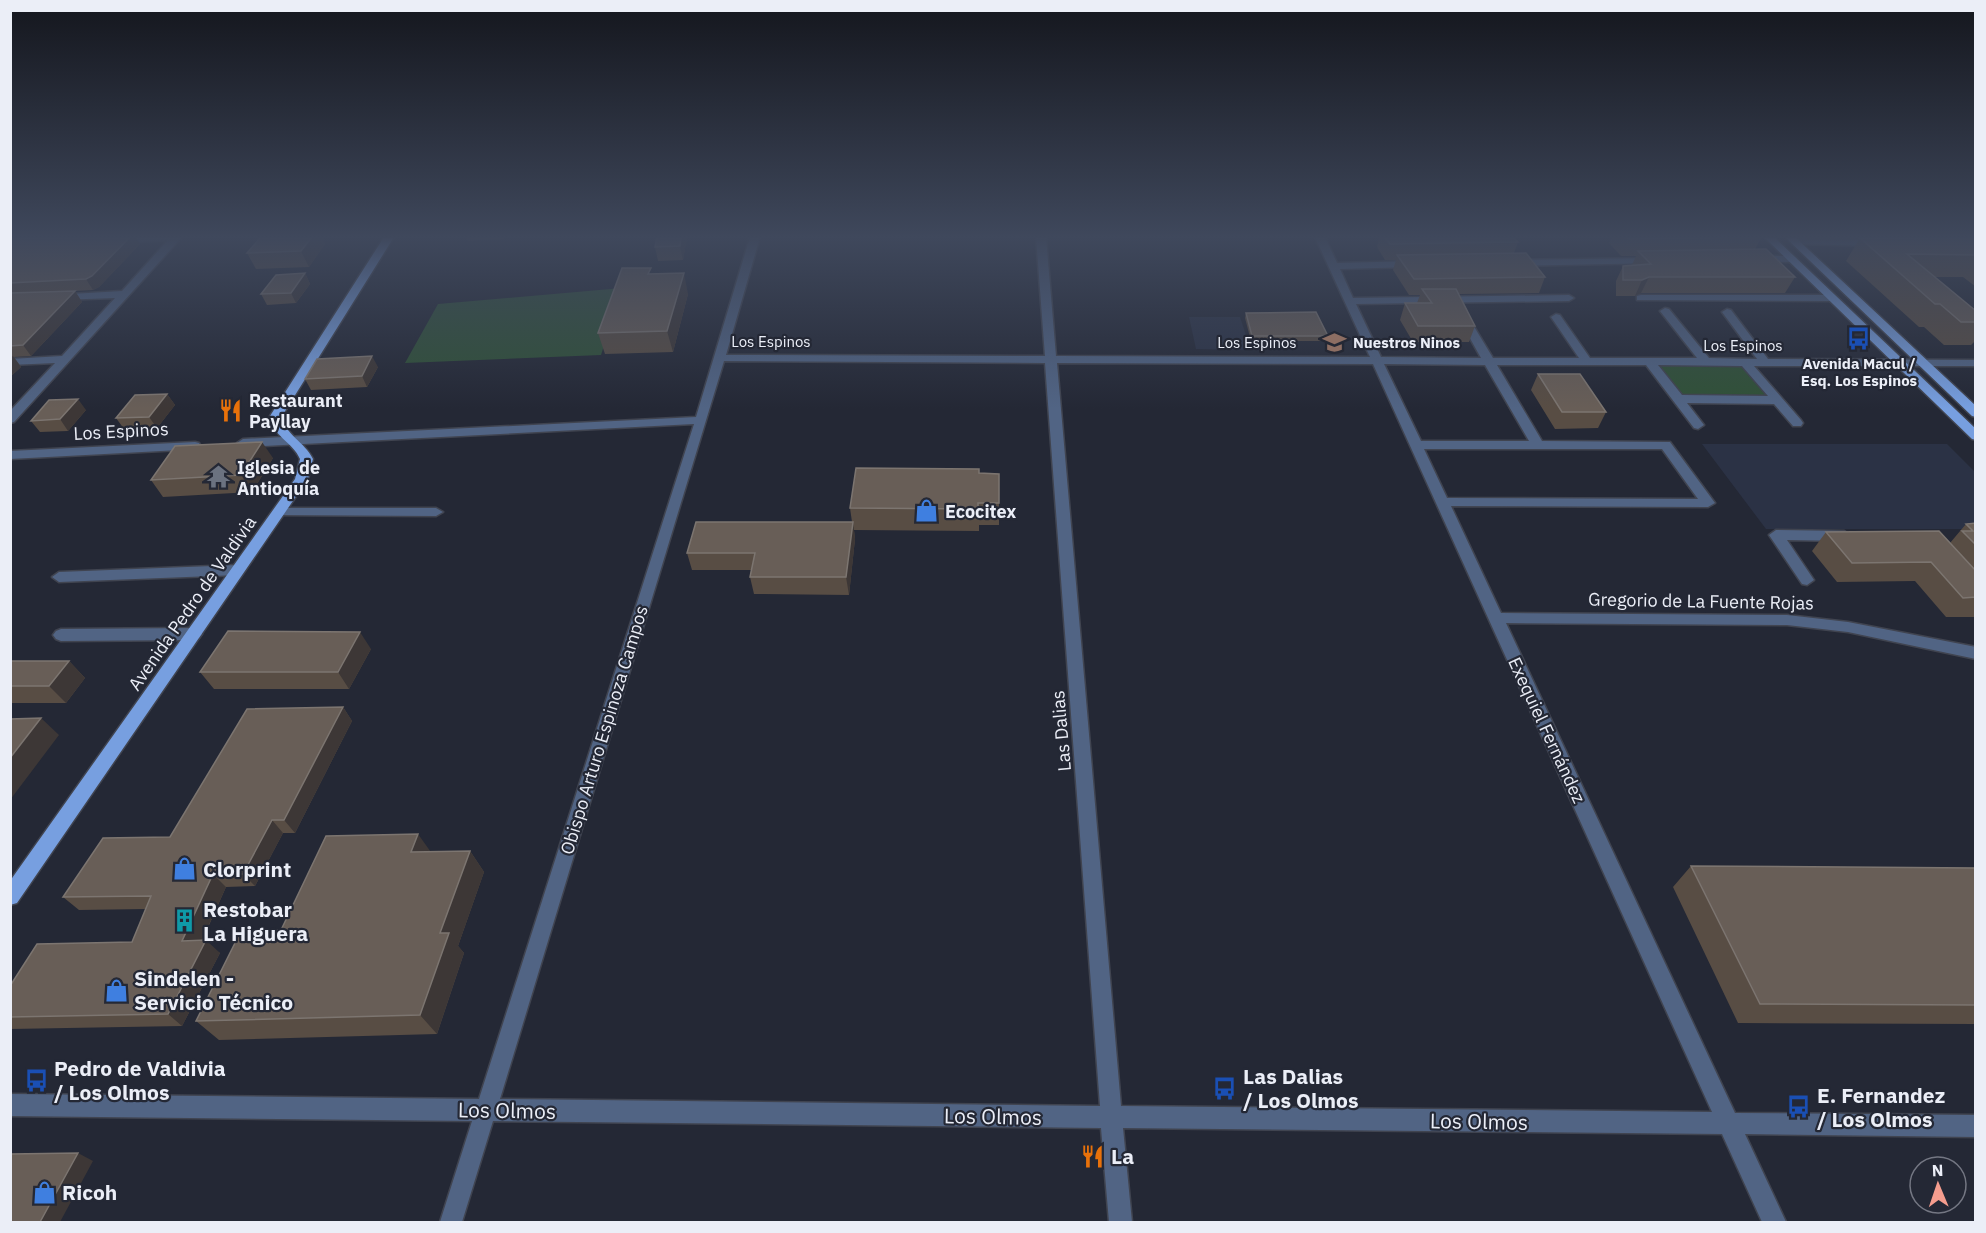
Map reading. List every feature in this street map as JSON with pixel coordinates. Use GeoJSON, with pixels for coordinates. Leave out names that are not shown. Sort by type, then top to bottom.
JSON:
{"type":"FeatureCollection","features":[{"type":"Feature","properties":{"kind":"main road","name":"Avenida Pedro de Valdivia"},"geometry":{"type":"LineString","coordinates":[[10,897],[279,512],[306,467],[305,455],[277,425],[276,416],[353,295]]}},
{"type":"Feature","properties":{"kind":"main road"},"geometry":{"type":"LineString","coordinates":[[1828,295],[1976,436]]}},
{"type":"Feature","properties":{"kind":"main road"},"geometry":{"type":"LineString","coordinates":[[1851,295],[1976,412]]}},
{"type":"Feature","properties":{"kind":"street"},"geometry":{"type":"LineString","coordinates":[[45,297],[111,295]]}},
{"type":"Feature","properties":{"kind":"street"},"geometry":{"type":"LineString","coordinates":[[10,419],[125,295]]}},
{"type":"Feature","properties":{"kind":"street","name":"Obispo Arturo Espinoza Campos"},"geometry":{"type":"LineString","coordinates":[[452,1222],[738,295]]}},
{"type":"Feature","properties":{"kind":"street","name":"Las Dalias"},"geometry":{"type":"LineString","coordinates":[[1046,295],[1120,1222]]}},
{"type":"Feature","properties":{"kind":"street","name":"Exequiel Fernández"},"geometry":{"type":"LineString","coordinates":[[1347,295],[1774,1222]]}},
{"type":"Feature","properties":{"kind":"street"},"geometry":{"type":"LineString","coordinates":[[1350,301],[1569,298]]}},
{"type":"Feature","properties":{"kind":"street"},"geometry":{"type":"LineString","coordinates":[[1641,298],[1832,298]]}},
{"type":"Feature","properties":{"kind":"street"},"geometry":{"type":"LineString","coordinates":[[1665,311],[1705,361]]}},
{"type":"Feature","properties":{"kind":"street"},"geometry":{"type":"LineString","coordinates":[[1727,312],[1765,362]]}},
{"type":"Feature","properties":{"kind":"street"},"geometry":{"type":"LineString","coordinates":[[1462,315],[1538,445]]}},
{"type":"Feature","properties":{"kind":"street"},"geometry":{"type":"LineString","coordinates":[[1556,317],[1586,360]]}},
{"type":"Feature","properties":{"kind":"street","name":"Los Espinos"},"geometry":{"type":"LineString","coordinates":[[719,358],[1976,363]]}},
{"type":"Feature","properties":{"kind":"street"},"geometry":{"type":"LineString","coordinates":[[10,362],[66,359]]}},
{"type":"Feature","properties":{"kind":"street"},"geometry":{"type":"LineString","coordinates":[[1649,361],[1698,425]]}},
{"type":"Feature","properties":{"kind":"street"},"geometry":{"type":"LineString","coordinates":[[1744,361],[1797,423]]}},
{"type":"Feature","properties":{"kind":"street"},"geometry":{"type":"LineString","coordinates":[[1678,399],[1777,400]]}},
{"type":"Feature","properties":{"kind":"street"},"geometry":{"type":"LineString","coordinates":[[235,444],[701,420]]}},
{"type":"Feature","properties":{"kind":"street","name":"Los Espinos"},"geometry":{"type":"LineString","coordinates":[[10,455],[214,445]]}},
{"type":"Feature","properties":{"kind":"street"},"geometry":{"type":"LineString","coordinates":[[1416,445],[1666,445],[1708,503],[1443,502]]}},
{"type":"Feature","properties":{"kind":"street"},"geometry":{"type":"LineString","coordinates":[[279,512],[436,512]]}},
{"type":"Feature","properties":{"kind":"street"},"geometry":{"type":"LineString","coordinates":[[1807,580],[1776,535],[1854,536]]}},
{"type":"Feature","properties":{"kind":"street"},"geometry":{"type":"LineString","coordinates":[[59,577],[238,570]]}},
{"type":"Feature","properties":{"kind":"street","name":"Gregorio de La Fuente Rojas"},"geometry":{"type":"LineString","coordinates":[[1496,618],[1787,620],[1848,627],[1976,653]]}},
{"type":"Feature","properties":{"kind":"street"},"geometry":{"type":"LineString","coordinates":[[61,635],[194,634]]}},
{"type":"Feature","properties":{"kind":"street","name":"Los Olmos"},"geometry":{"type":"LineString","coordinates":[[10,1105],[1976,1126]]}},
{"type":"Feature","properties":{"kind":"shaded area"},"geometry":{"type":"Polygon","coordinates":[[[1189,317],[1240,317],[1251,350],[1196,349],[1189,317]]]}},
{"type":"Feature","properties":{"kind":"shaded area"},"geometry":{"type":"Polygon","coordinates":[[[1702,444],[1947,444],[1975,472],[1975,529],[1766,529],[1702,444]]]}},
{"type":"Feature","properties":{"kind":"green space"},"geometry":{"type":"Polygon","coordinates":[[[547,295],[620,295],[601,355],[405,363],[438,304],[547,295]]]}},
{"type":"Feature","properties":{"kind":"green space"},"geometry":{"type":"Polygon","coordinates":[[[1649,361],[1744,361],[1777,400],[1678,399],[1649,361]]]}},
{"type":"Feature","properties":{"kind":"building"},"geometry":{"type":"Polygon","coordinates":[[[10,295],[72,295],[23,345],[10,346],[10,295]]]}},
{"type":"Feature","properties":{"kind":"building"},"geometry":{"type":"Polygon","coordinates":[[[612,295],[678,295],[667,331],[598,333],[612,295]]]}},
{"type":"Feature","properties":{"kind":"building"},"geometry":{"type":"Polygon","coordinates":[[[1426,295],[1459,295],[1475,326],[1418,326],[1405,303],[1432,303],[1426,295]]]}},
{"type":"Feature","properties":{"kind":"building"},"geometry":{"type":"Polygon","coordinates":[[[1924,295],[1956,295],[1976,311],[1976,322],[1961,322],[1940,304],[1935,304],[1924,295]]]}},
{"type":"Feature","properties":{"kind":"building"},"geometry":{"type":"Polygon","coordinates":[[[1316,312],[1328,336],[1252,336],[1246,313],[1316,312]]]}},
{"type":"Feature","properties":{"kind":"building"},"geometry":{"type":"Polygon","coordinates":[[[372,356],[362,376],[305,379],[317,359],[372,356]]]}},
{"type":"Feature","properties":{"kind":"building"},"geometry":{"type":"Polygon","coordinates":[[[1538,374],[1580,374],[1606,412],[1562,412],[1538,374]]]}},
{"type":"Feature","properties":{"kind":"building"},"geometry":{"type":"Polygon","coordinates":[[[167,394],[149,417],[116,418],[135,395],[167,394]]]}},
{"type":"Feature","properties":{"kind":"building"},"geometry":{"type":"Polygon","coordinates":[[[78,399],[60,419],[31,421],[49,400],[78,399]]]}},
{"type":"Feature","properties":{"kind":"building"},"geometry":{"type":"Polygon","coordinates":[[[262,442],[241,475],[151,480],[175,446],[262,442]]]}},
{"type":"Feature","properties":{"kind":"building"},"geometry":{"type":"Polygon","coordinates":[[[856,468],[979,469],[979,473],[999,474],[999,503],[978,503],[978,509],[850,508],[856,468]]]}},
{"type":"Feature","properties":{"kind":"building"},"geometry":{"type":"Polygon","coordinates":[[[696,522],[853,522],[846,577],[750,577],[755,553],[687,553],[696,522]]]}},
{"type":"Feature","properties":{"kind":"building"},"geometry":{"type":"Polygon","coordinates":[[[1976,523],[1976,545],[1962,531],[1973,531],[1966,524],[1976,523]]]}},
{"type":"Feature","properties":{"kind":"building"},"geometry":{"type":"Polygon","coordinates":[[[1939,531],[1976,571],[1976,597],[1963,598],[1931,562],[1852,563],[1826,532],[1939,531]]]}},
{"type":"Feature","properties":{"kind":"building"},"geometry":{"type":"Polygon","coordinates":[[[228,631],[360,632],[338,672],[200,672],[228,631]]]}},
{"type":"Feature","properties":{"kind":"building"},"geometry":{"type":"Polygon","coordinates":[[[10,661],[69,661],[49,686],[10,686],[10,661]]]}},
{"type":"Feature","properties":{"kind":"building"},"geometry":{"type":"Polygon","coordinates":[[[343,707],[284,820],[272,820],[243,874],[213,874],[182,941],[206,940],[168,1014],[10,1017],[10,986],[37,944],[132,942],[151,896],[63,897],[103,838],[170,837],[247,709],[343,707]]]}},
{"type":"Feature","properties":{"kind":"building"},"geometry":{"type":"Polygon","coordinates":[[[41,718],[10,758],[10,719],[41,718]]]}},
{"type":"Feature","properties":{"kind":"building"},"geometry":{"type":"Polygon","coordinates":[[[418,834],[411,852],[470,851],[440,933],[449,933],[420,1015],[196,1021],[241,931],[281,930],[326,836],[418,834]]]}},
{"type":"Feature","properties":{"kind":"building"},"geometry":{"type":"Polygon","coordinates":[[[1691,866],[1976,868],[1976,1005],[1760,1004],[1691,866]]]}},
{"type":"Feature","properties":{"kind":"building","name":"Ricoh"},"geometry":{"type":"Polygon","coordinates":[[[78,1153],[40,1222],[10,1222],[10,1154],[78,1153]]]}},
{"type":"Feature","properties":{"kind":"place","name":"Avenida Macul / Esq. Los Espinos"},"geometry":{"type":"Point","coordinates":[1859,339]}},
{"type":"Feature","properties":{"kind":"place","name":"Nuestros Ninos"},"geometry":{"type":"Point","coordinates":[1335,342]}},
{"type":"Feature","properties":{"kind":"place","name":"Restaurant Payllay"},"geometry":{"type":"Point","coordinates":[231,410]}},
{"type":"Feature","properties":{"kind":"place","name":"Iglesia de Antioquía"},"geometry":{"type":"Point","coordinates":[219,477]}},
{"type":"Feature","properties":{"kind":"place","name":"Ecocitex"},"geometry":{"type":"Point","coordinates":[927,511]}},
{"type":"Feature","properties":{"kind":"place","name":"Clorprint"},"geometry":{"type":"Point","coordinates":[185,869]}},
{"type":"Feature","properties":{"kind":"place","name":"Restobar La Higuera"},"geometry":{"type":"Point","coordinates":[185,921]}},
{"type":"Feature","properties":{"kind":"place","name":"Sindelen - Servicio Técnico"},"geometry":{"type":"Point","coordinates":[116,990]}},
{"type":"Feature","properties":{"kind":"place","name":"Pedro de Valdivia / Los Olmos"},"geometry":{"type":"Point","coordinates":[36,1080]}},
{"type":"Feature","properties":{"kind":"place","name":"Las Dalias / Los Olmos"},"geometry":{"type":"Point","coordinates":[1225,1088]}},
{"type":"Feature","properties":{"kind":"place","name":"E. Fernandez / Los Olmos"},"geometry":{"type":"Point","coordinates":[1799,1107]}},
{"type":"Feature","properties":{"kind":"place","name":"La"},"geometry":{"type":"Point","coordinates":[1093,1156]}},
{"type":"Feature","properties":{"kind":"place","name":"Ricoh"},"geometry":{"type":"Point","coordinates":[44,1192]}}]}
